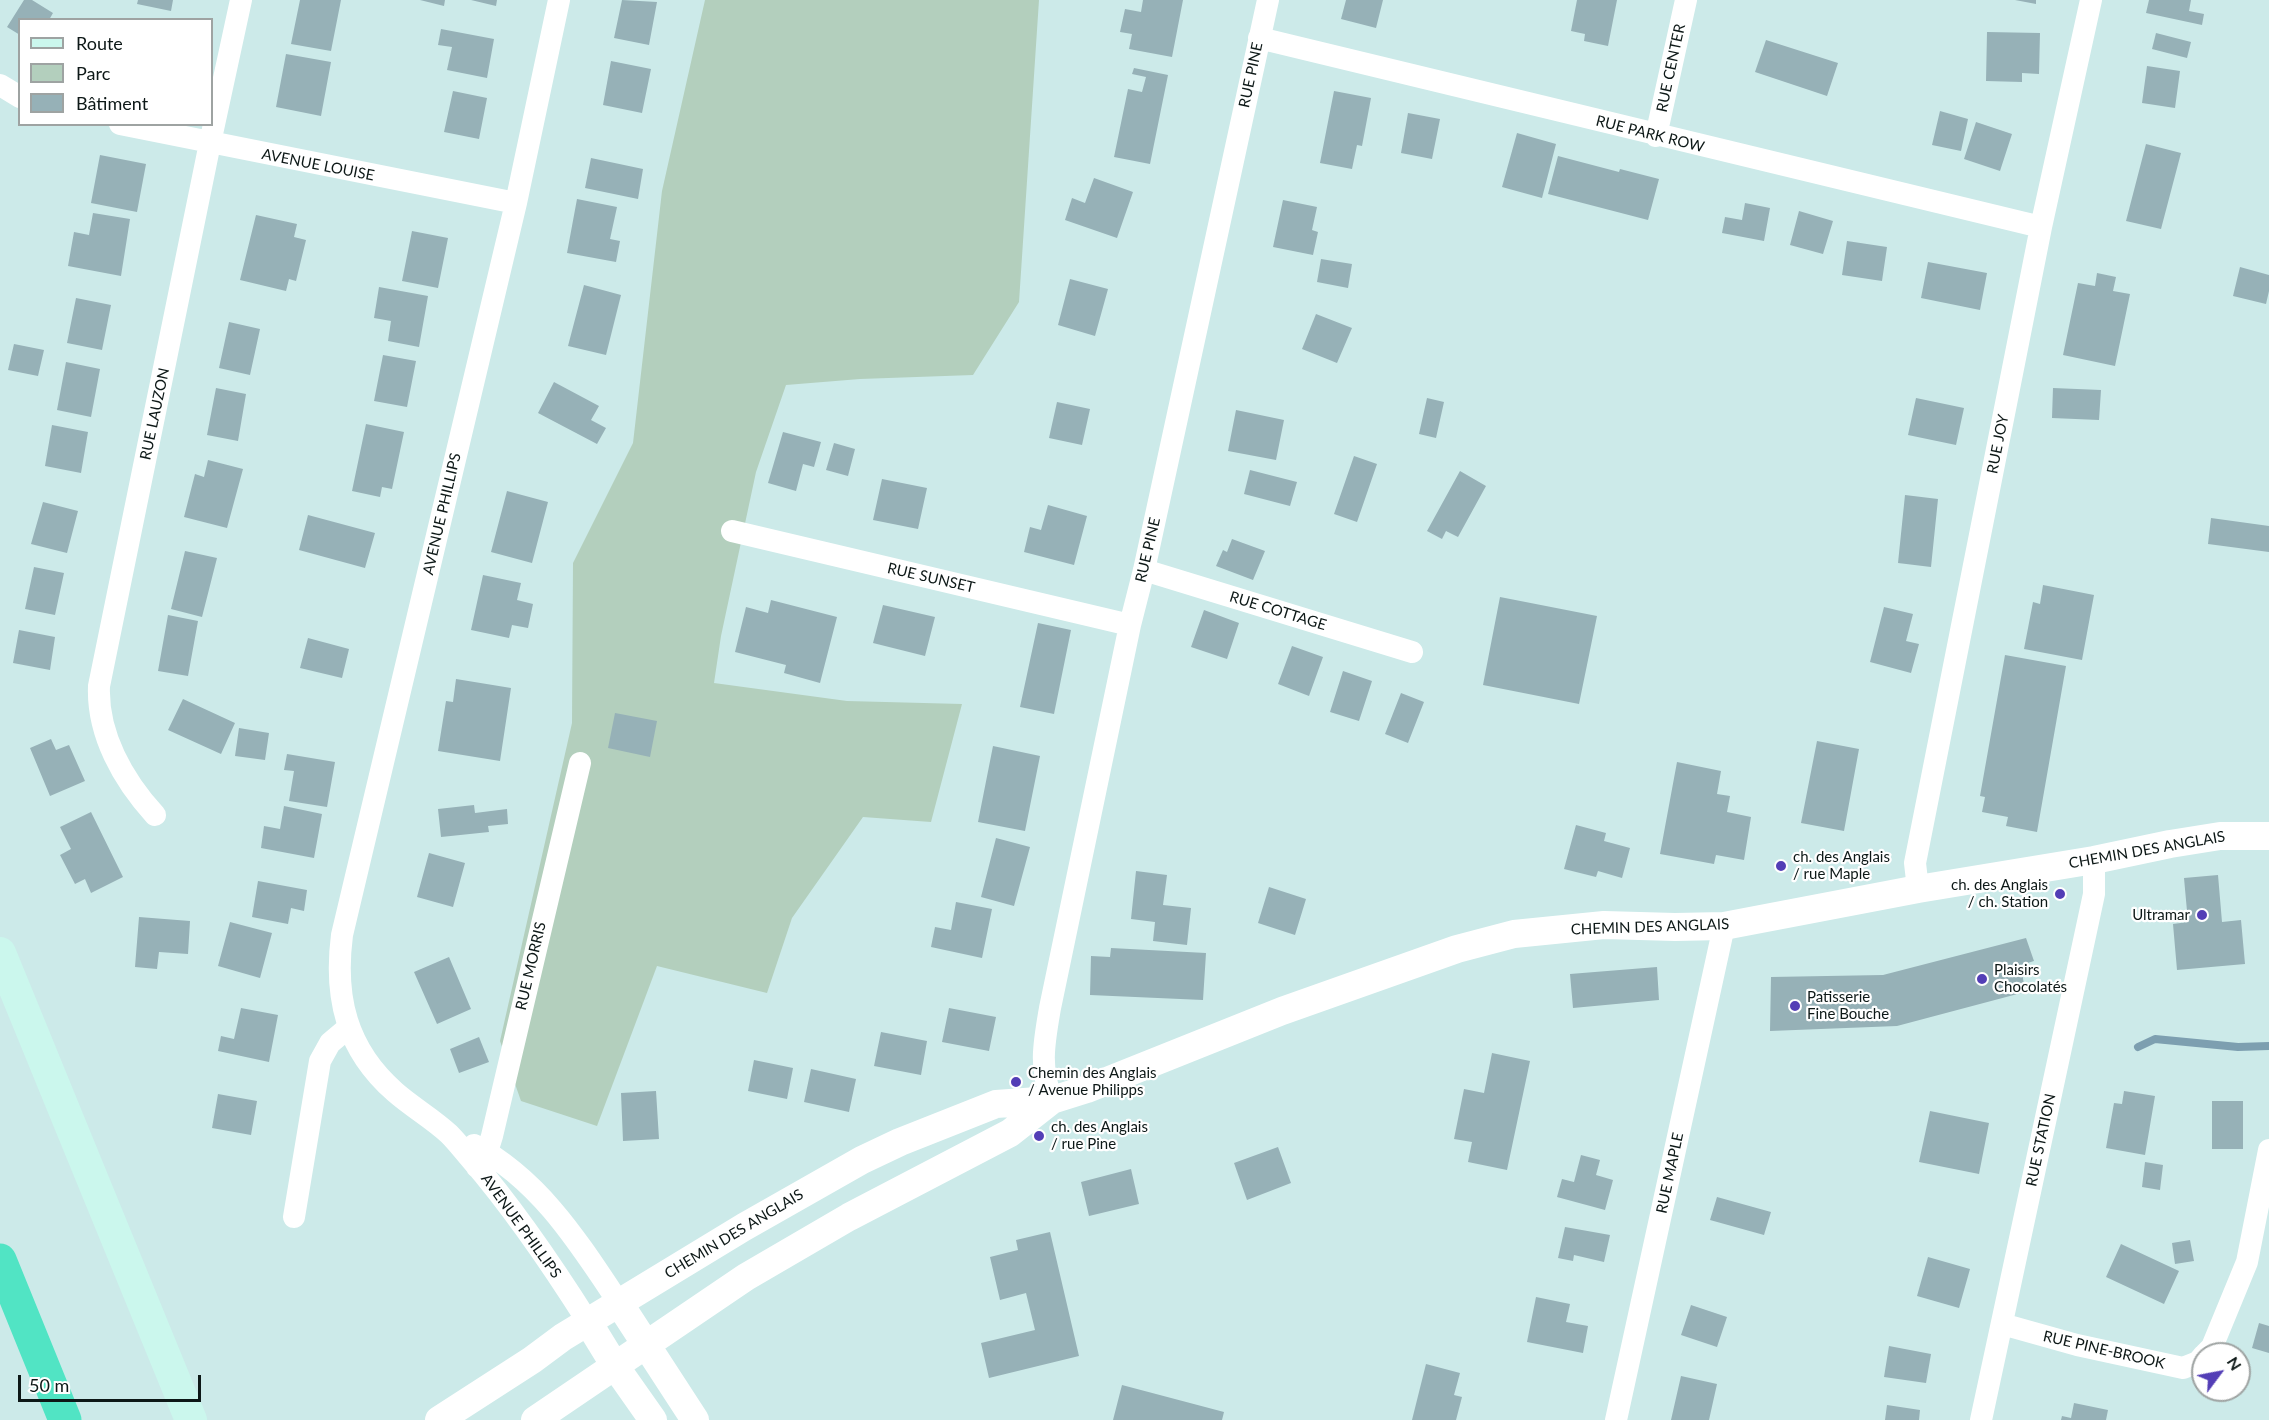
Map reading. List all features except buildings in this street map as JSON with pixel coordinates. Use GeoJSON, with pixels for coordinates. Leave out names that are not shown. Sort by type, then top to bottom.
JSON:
{"type":"FeatureCollection","features":[{"type":"Feature","properties":{"kind":"highway"},"geometry":{"type":"LineString","coordinates":[[0,1260],[65,1420]]}},
{"type":"Feature","properties":{"kind":"main road"},"geometry":{"type":"LineString","coordinates":[[0,953],[191,1420]]}},
{"type":"Feature","properties":{"kind":"street","name":"RUE LAUZON"},"geometry":{"type":"LineString","coordinates":[[155,815],[129,783],[109,743],[100,716],[99,686],[241,0]]}},
{"type":"Feature","properties":{"kind":"street","name":"AVENUE PHILLIPS"},"geometry":{"type":"LineString","coordinates":[[559,0],[516,203],[342,935],[339,980],[343,1009],[349,1028],[362,1055],[384,1082],[482,1160],[517,1173],[555,1213],[619,1303]]}},
{"type":"Feature","properties":{"kind":"street","name":"RUE PINE"},"geometry":{"type":"LineString","coordinates":[[1053,1100],[1045,1080],[1042,1062],[1048,1017],[1130,625],[1144,570],[1268,0]]}},
{"type":"Feature","properties":{"kind":"street","name":"RUE CENTER"},"geometry":{"type":"LineString","coordinates":[[1656,136],[1686,0]]}},
{"type":"Feature","properties":{"kind":"street","name":"RUE JOY"},"geometry":{"type":"LineString","coordinates":[[1918,889],[1915,863],[2041,227],[2091,0]]}},
{"type":"Feature","properties":{"kind":"street","name":"RUE PARK ROW"},"geometry":{"type":"LineString","coordinates":[[1259,38],[1656,136],[2041,227]]}},
{"type":"Feature","properties":{"kind":"street"},"geometry":{"type":"LineString","coordinates":[[0,85],[18,96]]}},
{"type":"Feature","properties":{"kind":"street","name":"AVENUE LOUISE"},"geometry":{"type":"LineString","coordinates":[[129,126],[516,203]]}},
{"type":"Feature","properties":{"kind":"street","name":"RUE SUNSET"},"geometry":{"type":"LineString","coordinates":[[732,531],[1130,625]]}},
{"type":"Feature","properties":{"kind":"street","name":"RUE COTTAGE"},"geometry":{"type":"LineString","coordinates":[[1144,570],[1412,652]]}},
{"type":"Feature","properties":{"kind":"street","name":"RUE MORRIS"},"geometry":{"type":"LineString","coordinates":[[482,1160],[580,763]]}},
{"type":"Feature","properties":{"kind":"street","name":"CHEMIN DES ANGLAIS"},"geometry":{"type":"LineString","coordinates":[[439,1420],[588,1322],[783,1203],[900,1142],[996,1104],[1053,1100],[1088,1089],[1282,1011],[1457,949],[1514,934],[1604,925],[1724,926],[2220,836],[2269,836]]}},
{"type":"Feature","properties":{"kind":"street","name":"RUE STATION"},"geometry":{"type":"LineString","coordinates":[[1981,1420],[2094,894],[2094,860]]}},
{"type":"Feature","properties":{"kind":"street","name":"RUE MAPLE"},"geometry":{"type":"LineString","coordinates":[[1616,1420],[1724,926]]}},
{"type":"Feature","properties":{"kind":"street"},"geometry":{"type":"LineString","coordinates":[[294,1217],[320,1061],[330,1042],[349,1028]]}},
{"type":"Feature","properties":{"kind":"street","name":"CHEMIN DES ANGLAIS"},"geometry":{"type":"LineString","coordinates":[[535,1420],[685,1316],[746,1277],[849,1216],[1010,1133],[1053,1100]]}},
{"type":"Feature","properties":{"kind":"street","name":"RUE PINE-BROOK"},"geometry":{"type":"LineString","coordinates":[[2214,1342],[2247,1262],[2269,1150]]}},
{"type":"Feature","properties":{"kind":"street","name":"AVENUE PHILLIPS"},"geometry":{"type":"LineString","coordinates":[[482,1160],[588,1322]]}},
{"type":"Feature","properties":{"kind":"street"},"geometry":{"type":"LineString","coordinates":[[619,1303],[695,1420]]}},
{"type":"Feature","properties":{"kind":"street"},"geometry":{"type":"LineString","coordinates":[[588,1322],[615,1366],[653,1420]]}},
{"type":"Feature","properties":{"kind":"street","name":"RUE PINE-BROOK"},"geometry":{"type":"LineString","coordinates":[[2002,1324],[2077,1345],[2183,1368],[2191,1365]]}},
{"type":"Feature","properties":{"kind":"green space"},"geometry":{"type":"Polygon","coordinates":[[[705,0],[1039,0],[1019,302],[973,375],[860,379],[786,385],[756,472],[721,636],[714,683],[847,701],[962,704],[931,822],[863,817],[792,918],[767,993],[657,966],[597,1126],[521,1101],[500,1041],[572,723],[573,563],[633,443],[662,191],[705,0]]]}},
{"type":"Feature","properties":{"kind":"waterway"},"geometry":{"type":"LineString","coordinates":[[2138,1047],[2155,1039],[2238,1047],[2269,1046]]}},
{"type":"Feature","properties":{"kind":"place","name":"ch. des Anglais / rue Maple"},"geometry":{"type":"Point","coordinates":[1781,866]}},
{"type":"Feature","properties":{"kind":"place","name":"ch. des Anglais / ch. Station"},"geometry":{"type":"Point","coordinates":[2060,894]}},
{"type":"Feature","properties":{"kind":"place","name":"Ultramar"},"geometry":{"type":"Point","coordinates":[2202,915]}},
{"type":"Feature","properties":{"kind":"place","name":"Plaisirs Chocolatés"},"geometry":{"type":"Point","coordinates":[1982,979]}},
{"type":"Feature","properties":{"kind":"place","name":"Patisserie Fine Bouche"},"geometry":{"type":"Point","coordinates":[1795,1006]}},
{"type":"Feature","properties":{"kind":"place","name":"Chemin des Anglais / Avenue Philipps"},"geometry":{"type":"Point","coordinates":[1016,1082]}},
{"type":"Feature","properties":{"kind":"place","name":"ch. des Anglais / rue Pine"},"geometry":{"type":"Point","coordinates":[1039,1136]}}]}
